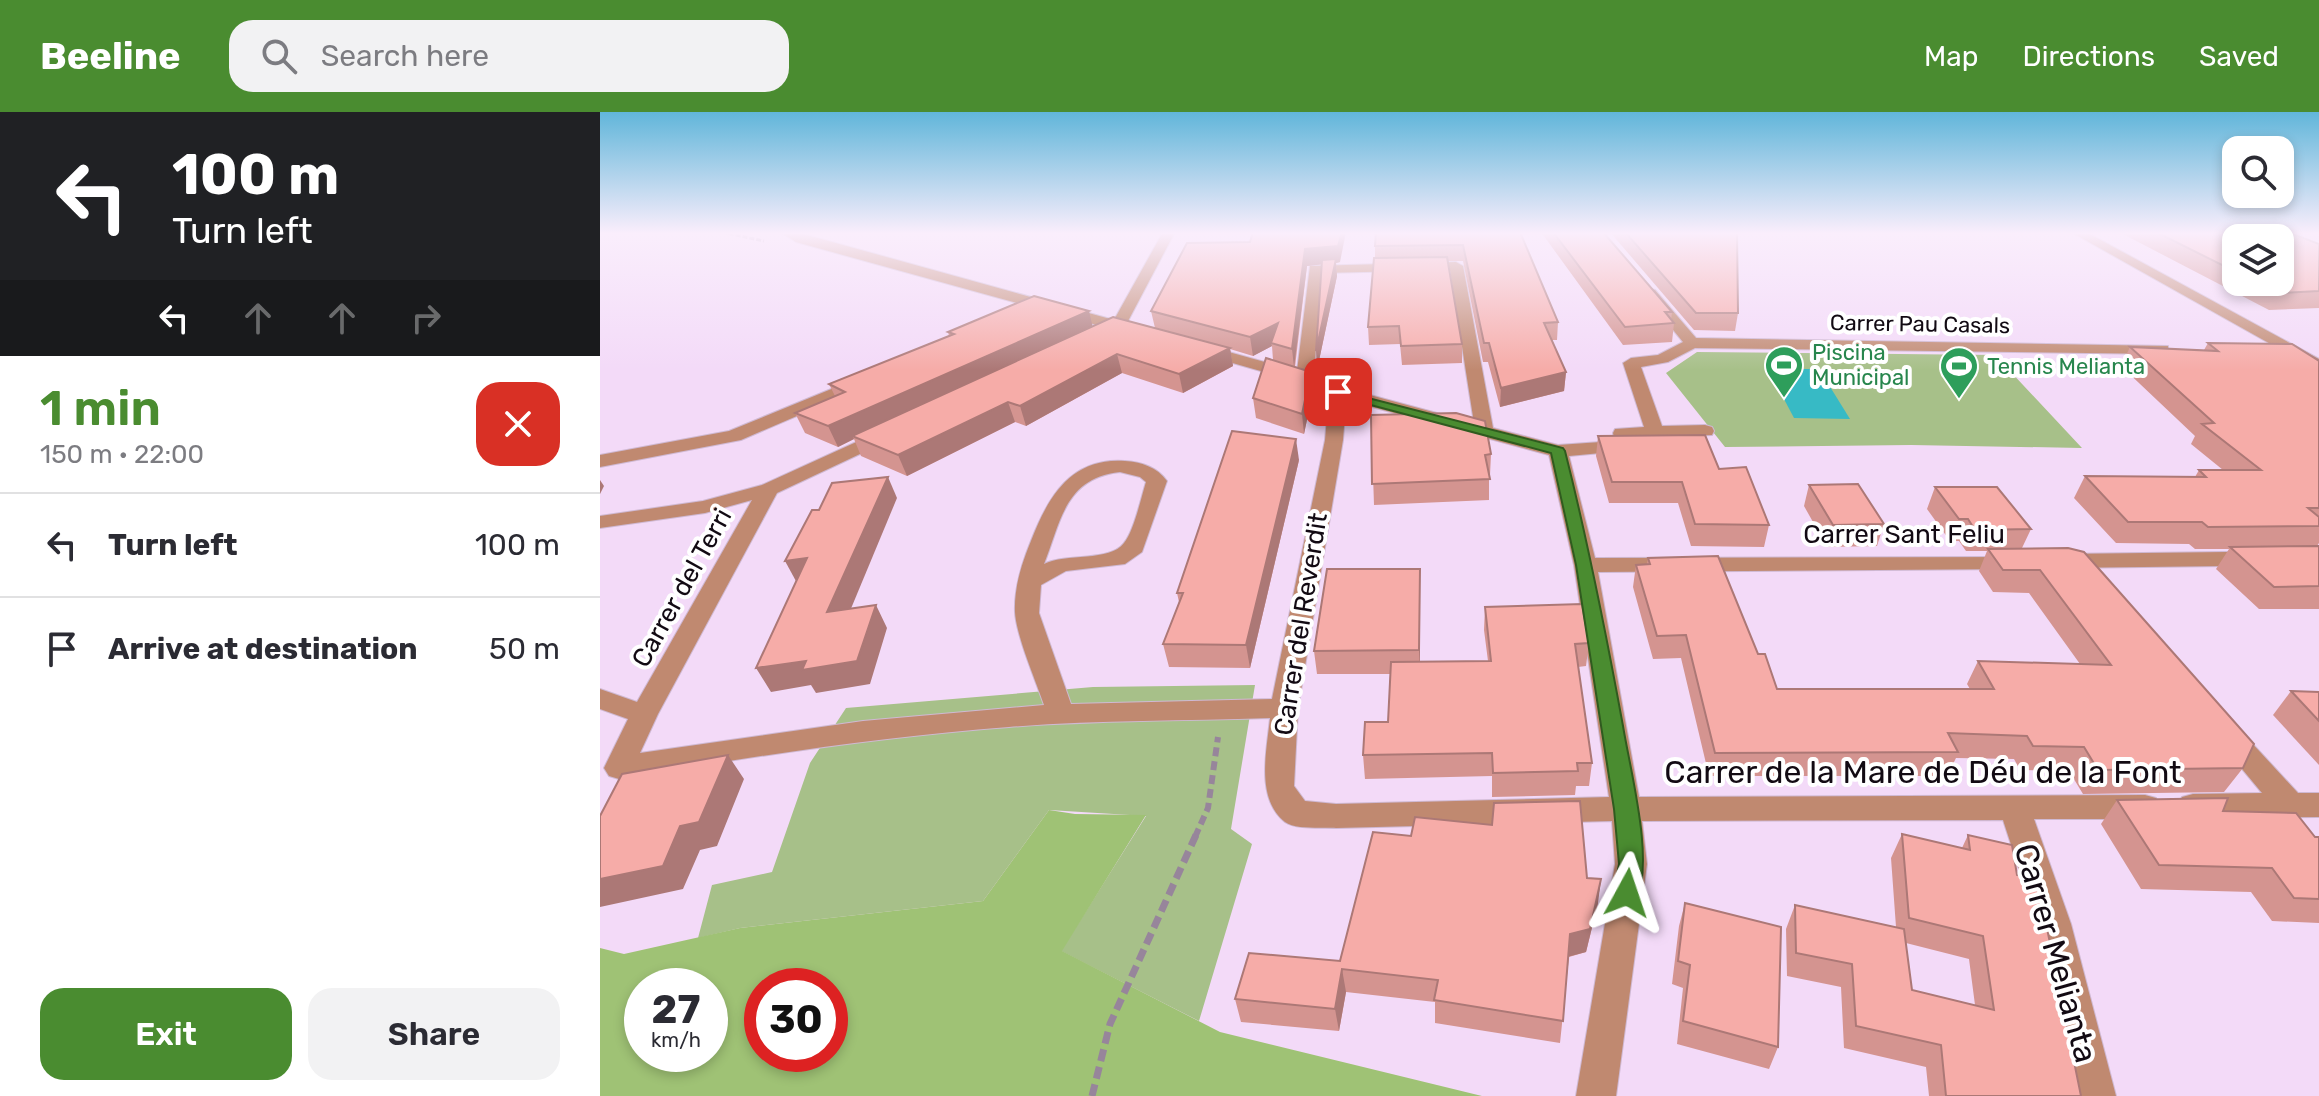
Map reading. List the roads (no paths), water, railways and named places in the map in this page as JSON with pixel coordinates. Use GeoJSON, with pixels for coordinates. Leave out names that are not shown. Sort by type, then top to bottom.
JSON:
{"type":"FeatureCollection","features":[{"type":"Feature","properties":{"kind":"street"},"geometry":{"type":"LineString","coordinates":[[951,278],[1147,334]]}},
{"type":"Feature","properties":{"kind":"street"},"geometry":{"type":"LineString","coordinates":[[1090,339],[1118,326],[1144,278]]}},
{"type":"Feature","properties":{"kind":"street"},"geometry":{"type":"LineString","coordinates":[[1305,378],[1314,278]]}},
{"type":"Feature","properties":{"kind":"street"},"geometry":{"type":"LineString","coordinates":[[1458,278],[1484,430]]}},
{"type":"Feature","properties":{"kind":"street"},"geometry":{"type":"LineString","coordinates":[[1638,278],[1692,343],[1662,359],[1631,363],[1655,433]]}},
{"type":"Feature","properties":{"kind":"street"},"geometry":{"type":"LineString","coordinates":[[2160,278],[2319,366]]}},
{"type":"Feature","properties":{"kind":"street"},"geometry":{"type":"LineString","coordinates":[[1008,316],[1037,303]]}},
{"type":"Feature","properties":{"kind":"street","name":"Carrer Pau Casals"},"geometry":{"type":"LineString","coordinates":[[1692,343],[2182,350]]}},
{"type":"Feature","properties":{"kind":"street"},"geometry":{"type":"LineString","coordinates":[[1190,346],[1305,378],[1338,392],[1558,451],[1626,446],[1622,433],[1705,431]]}},
{"type":"Feature","properties":{"kind":"street"},"geometry":{"type":"LineString","coordinates":[[2261,351],[2292,351]]}},
{"type":"Feature","properties":{"kind":"street"},"geometry":{"type":"LineString","coordinates":[[600,461],[734,436],[879,374]]}},
{"type":"Feature","properties":{"kind":"street","name":"Carrer del Reverdit"},"geometry":{"type":"LineString","coordinates":[[1336,816],[1296,813],[1279,788],[1284,708],[1334,440],[1338,392]]}},
{"type":"Feature","properties":{"kind":"street"},"geometry":{"type":"LineString","coordinates":[[600,522],[705,507],[769,489],[908,424]]}},
{"type":"Feature","properties":{"kind":"street"},"geometry":{"type":"LineString","coordinates":[[1558,451],[1585,565],[1626,809],[1631,864],[1596,1096]]}},
{"type":"Feature","properties":{"kind":"street"},"geometry":{"type":"LineString","coordinates":[[1030,582],[1060,565],[1117,559],[1134,547],[1157,481],[1150,473],[1132,466],[1116,465],[1080,478],[1061,496],[1031,569],[1027,613],[1061,715],[1284,708]]}},
{"type":"Feature","properties":{"kind":"street","name":"Carrer del Terri"},"geometry":{"type":"LineString","coordinates":[[769,489],[644,714],[619,768],[728,749],[887,728],[1061,715]]}},
{"type":"Feature","properties":{"kind":"street","name":"Carrer Sant Feliu"},"geometry":{"type":"LineString","coordinates":[[1585,565],[2319,558]]}},
{"type":"Feature","properties":{"kind":"street"},"geometry":{"type":"LineString","coordinates":[[2077,561],[2097,584]]}},
{"type":"Feature","properties":{"kind":"street"},"geometry":{"type":"LineString","coordinates":[[600,699],[644,714]]}},
{"type":"Feature","properties":{"kind":"street"},"geometry":{"type":"LineString","coordinates":[[2208,712],[2289,804]]}},
{"type":"Feature","properties":{"kind":"street","name":"Carrer de la Mare de Déu de la Font"},"geometry":{"type":"LineString","coordinates":[[1336,816],[1626,809],[2015,810],[2319,805]]}},
{"type":"Feature","properties":{"kind":"street","name":"Carrer Melianta"},"geometry":{"type":"LineString","coordinates":[[2015,810],[2054,924],[2096,1096]]}},
{"type":"Feature","properties":{"kind":"water"},"geometry":{"type":"Polygon","coordinates":[[[1768,369],[1819,369],[1850,419],[1794,418],[1768,369]]]}},
{"type":"Feature","properties":{"kind":"place","name":"Piscina Municipal"},"geometry":{"type":"Point","coordinates":[1784,399]}},
{"type":"Feature","properties":{"kind":"place","name":"Tennis Melianta"},"geometry":{"type":"Point","coordinates":[1959,400]}}]}
